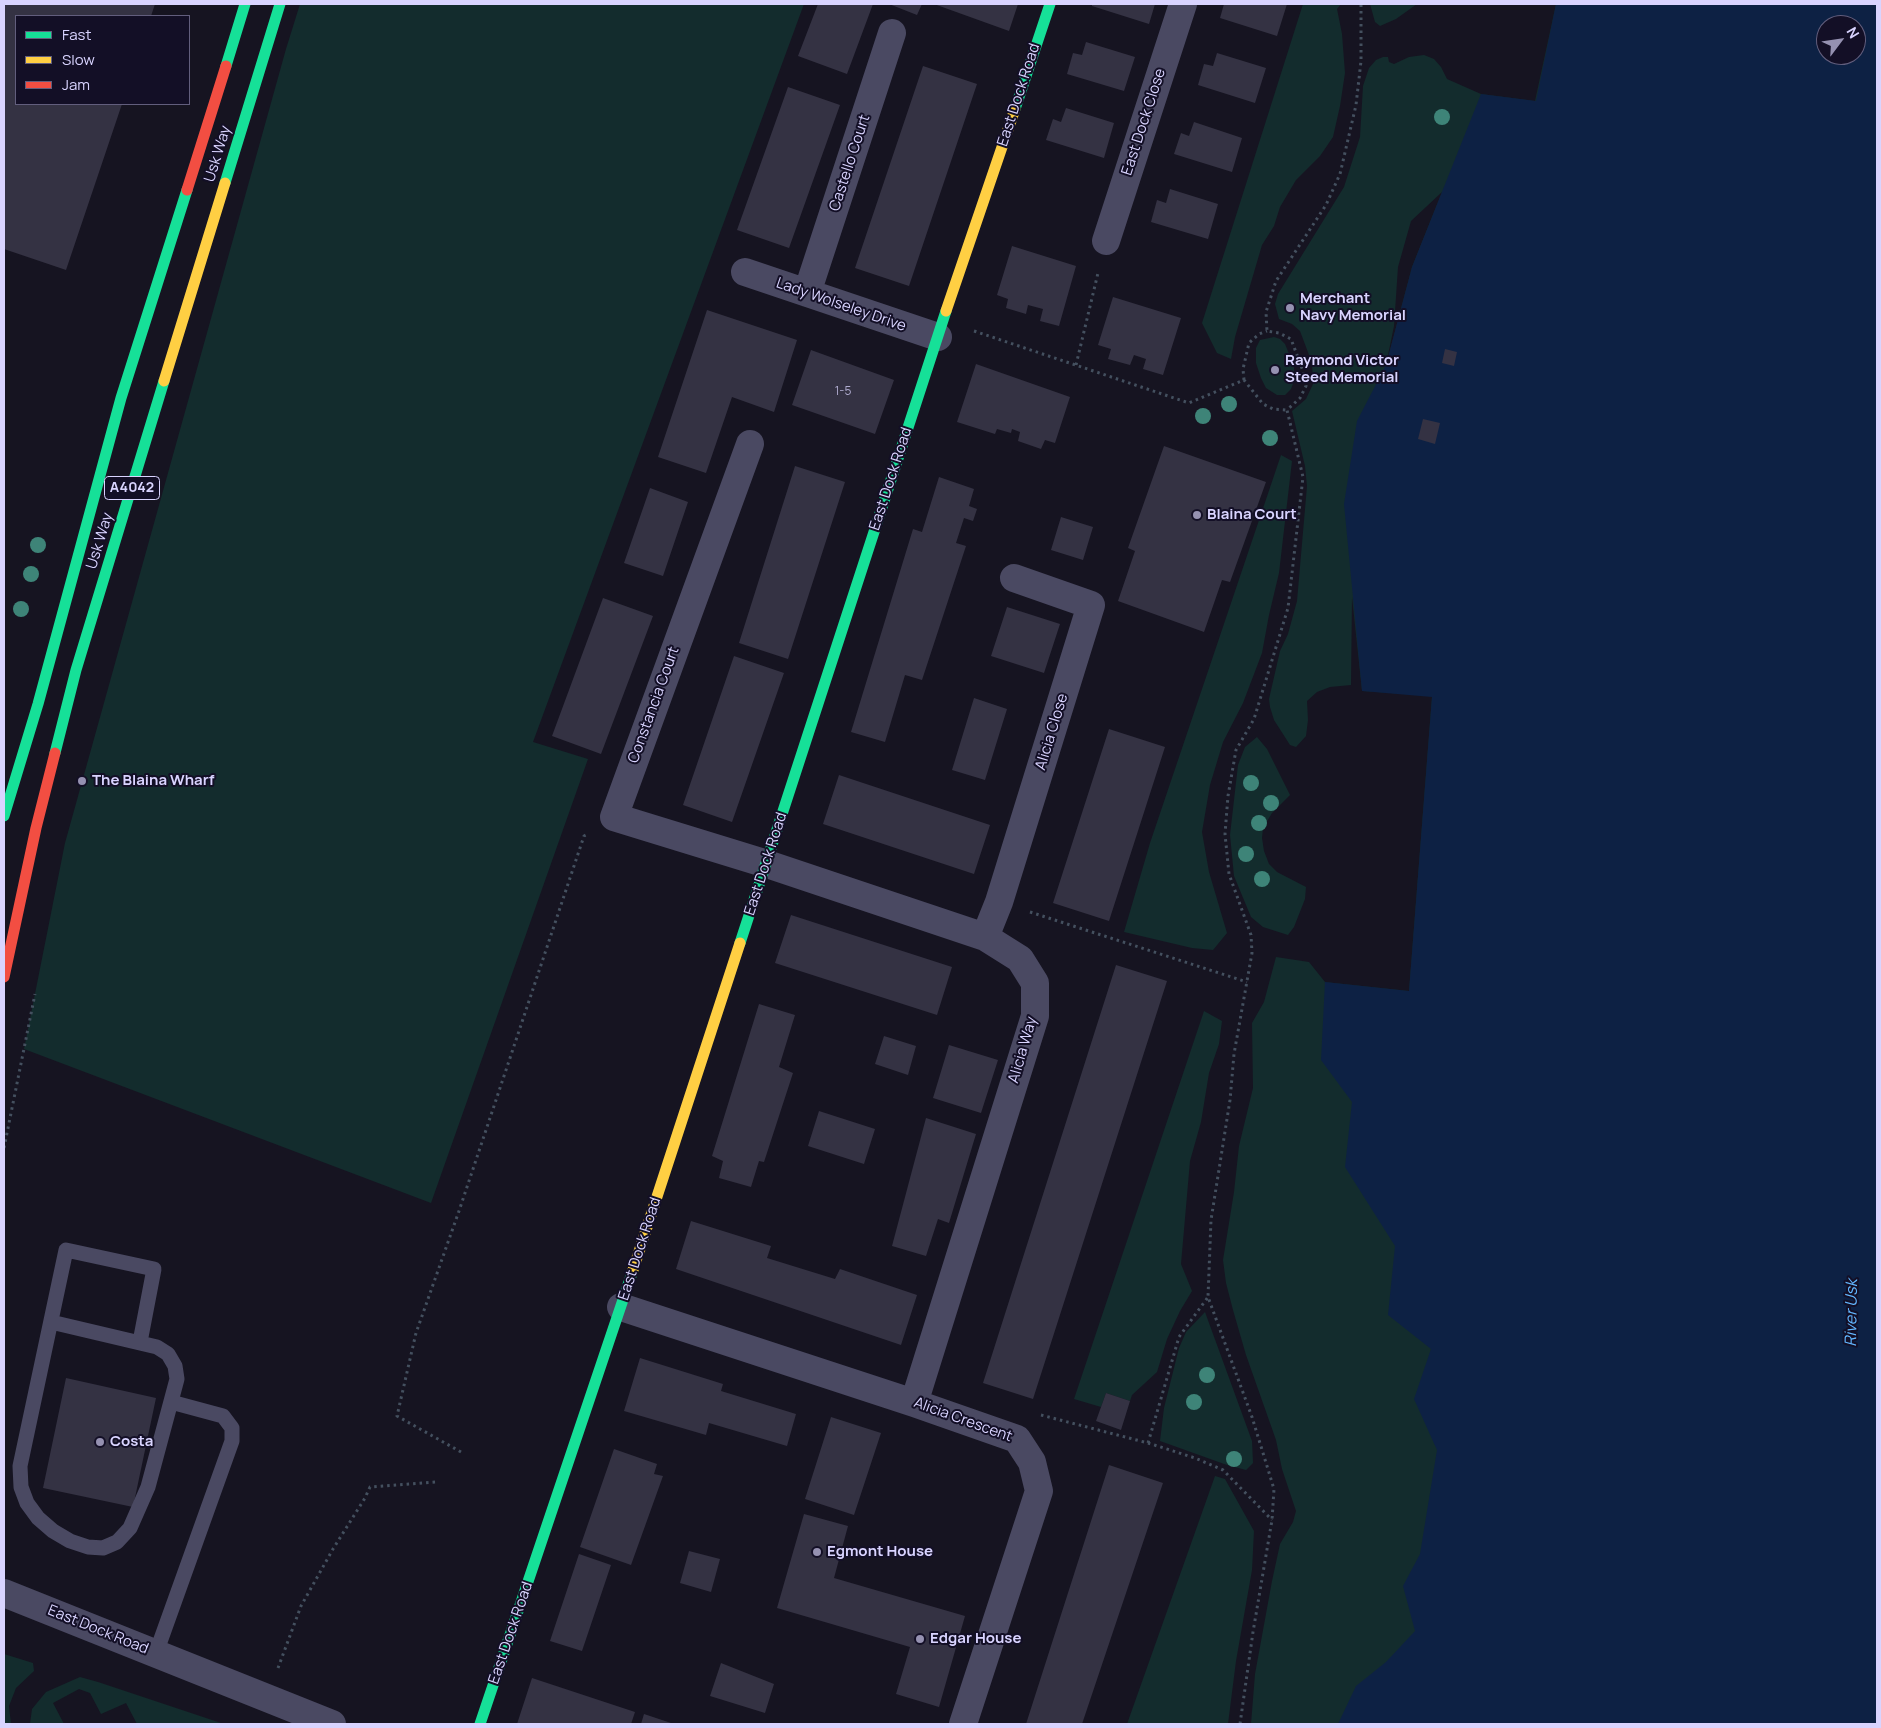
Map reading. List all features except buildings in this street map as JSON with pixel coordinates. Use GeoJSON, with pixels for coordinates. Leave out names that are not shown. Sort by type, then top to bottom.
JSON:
{"type":"FeatureCollection","features":[{"type":"Feature","properties":{"kind":"main road","name":"Usk Way"},"geometry":{"type":"LineString","coordinates":[[4,816],[38,704],[121,398],[245,4]]}},
{"type":"Feature","properties":{"kind":"main road","name":"Usk Way"},"geometry":{"type":"LineString","coordinates":[[4,977],[36,828],[76,670],[280,4]]}},
{"type":"Feature","properties":{"kind":"main road","name":"East Dock Road"},"geometry":{"type":"LineString","coordinates":[[480,1724],[620,1307],[940,329],[1050,4]]}},
{"type":"Feature","properties":{"kind":"street","name":"East Dock Close"},"geometry":{"type":"LineString","coordinates":[[1106,241],[1183,4]]}},
{"type":"Feature","properties":{"kind":"street","name":"Castello Court"},"geometry":{"type":"LineString","coordinates":[[807,293],[892,34]]}},
{"type":"Feature","properties":{"kind":"street","name":"Lady Wolseley Drive"},"geometry":{"type":"LineString","coordinates":[[745,272],[807,293],[940,329]]}},
{"type":"Feature","properties":{"kind":"street","name":"Constancia Court"},"geometry":{"type":"LineString","coordinates":[[614,817],[750,444]]}},
{"type":"Feature","properties":{"kind":"street","name":"Alicia Close"},"geometry":{"type":"LineString","coordinates":[[985,938],[999,902],[1092,605],[1014,578]]}},
{"type":"Feature","properties":{"kind":"street"},"geometry":{"type":"LineString","coordinates":[[614,817],[766,864]]}},
{"type":"Feature","properties":{"kind":"street","name":"Alicia Way"},"geometry":{"type":"LineString","coordinates":[[766,864],[985,938],[1020,959],[1035,983],[1035,1016],[914,1403]]}},
{"type":"Feature","properties":{"kind":"street","name":"Alicia Crescent"},"geometry":{"type":"LineString","coordinates":[[620,1307],[1017,1438],[1032,1462],[1040,1490],[963,1724]]}},
{"type":"Feature","properties":{"kind":"street","name":"East Dock Road"},"geometry":{"type":"LineString","coordinates":[[4,1592],[332,1724]]}},
{"type":"Feature","properties":{"kind":"lane"},"geometry":{"type":"LineString","coordinates":[[51,1322],[157,1347],[168,1354],[174,1366],[177,1379],[148,1487],[130,1528],[117,1542],[103,1548],[88,1547],[70,1541],[53,1532],[38,1518],[20,1487],[20,1466],[66,1250],[154,1269],[140,1342]]}},
{"type":"Feature","properties":{"kind":"lane"},"geometry":{"type":"LineString","coordinates":[[156,1653],[232,1441],[232,1428],[223,1416],[171,1402]]}},
{"type":"Feature","properties":{"kind":"path"},"geometry":{"type":"LineString","coordinates":[[1267,331],[1266,312],[1276,281],[1326,204],[1342,166],[1356,105],[1361,61],[1361,4]]}},
{"type":"Feature","properties":{"kind":"path"},"geometry":{"type":"LineString","coordinates":[[1076,365],[1106,241]]}},
{"type":"Feature","properties":{"kind":"path"},"geometry":{"type":"LineString","coordinates":[[940,329],[1076,365],[1189,403],[1244,380]]}},
{"type":"Feature","properties":{"kind":"path"},"geometry":{"type":"LineString","coordinates":[[1267,331],[1279,333],[1291,339],[1303,371],[1306,386],[1300,398],[1287,410],[1273,409],[1263,404],[1244,380],[1243,369],[1249,343],[1259,334],[1267,331]]}},
{"type":"Feature","properties":{"kind":"path"},"geometry":{"type":"LineString","coordinates":[[1240,1724],[1272,1520],[1274,1489],[1266,1458],[1208,1297],[1211,1220],[1230,1100],[1234,1054],[1252,953],[1251,935],[1230,874],[1225,834],[1228,796],[1236,750],[1254,720],[1288,608],[1303,477],[1287,410]]}},
{"type":"Feature","properties":{"kind":"path"},"geometry":{"type":"LineString","coordinates":[[461,1452],[397,1416],[416,1333],[459,1211],[584,836],[614,817]]}},
{"type":"Feature","properties":{"kind":"path"},"geometry":{"type":"LineString","coordinates":[[999,902],[1247,982]]}},
{"type":"Feature","properties":{"kind":"path"},"geometry":{"type":"LineString","coordinates":[[1148,1443],[1178,1337],[1208,1297]]}},
{"type":"Feature","properties":{"kind":"path"},"geometry":{"type":"LineString","coordinates":[[1034,1412],[1148,1443],[1195,1458],[1222,1470],[1272,1520]]}},
{"type":"Feature","properties":{"kind":"path"},"geometry":{"type":"LineString","coordinates":[[267,1697],[301,1606],[370,1487],[436,1482]]}},
{"type":"Feature","properties":{"kind":"green space"},"geometry":{"type":"Polygon","coordinates":[[[300,4],[804,4],[533,742],[588,759],[431,1203],[24,1049],[65,843],[300,4]]]}},
{"type":"Feature","properties":{"kind":"green space"},"geometry":{"type":"Polygon","coordinates":[[[1303,4],[1341,4],[1337,9],[1342,34],[1345,73],[1340,106],[1333,137],[1320,156],[1296,180],[1280,207],[1274,226],[1262,245],[1235,337],[1231,359],[1217,353],[1202,323],[1303,4]]]}},
{"type":"Feature","properties":{"kind":"green space"},"geometry":{"type":"Polygon","coordinates":[[[1370,4],[1417,4],[1396,19],[1380,26],[1375,22],[1370,4]]]}},
{"type":"Feature","properties":{"kind":"green space"},"geometry":{"type":"Polygon","coordinates":[[[1556,4],[1816,24],[1816,65],[1821,65],[1594,1724],[1251,1724],[1255,1674],[1272,1581],[1280,1544],[1293,1522],[1296,1511],[1282,1469],[1276,1440],[1246,1355],[1226,1283],[1223,1260],[1239,1146],[1253,1088],[1252,1023],[1264,1002],[1276,957],[1309,962],[1325,982],[1409,991],[1432,696],[1362,691],[1352,597],[1351,685],[1330,687],[1317,692],[1307,701],[1308,720],[1306,736],[1296,747],[1290,745],[1274,720],[1269,699],[1280,651],[1288,634],[1297,601],[1307,486],[1305,466],[1292,411],[1306,399],[1313,384],[1312,363],[1300,331],[1292,324],[1279,319],[1275,304],[1278,294],[1344,187],[1360,137],[1363,86],[1369,68],[1376,60],[1388,57],[1389,62],[1394,64],[1409,57],[1424,55],[1434,59],[1441,67],[1447,79],[1481,94],[1535,101],[1556,4]],[[1442,192],[1411,221],[1398,267],[1394,326],[1386,365],[1412,267],[1442,192]]]}},
{"type":"Feature","properties":{"kind":"green space"},"geometry":{"type":"Polygon","coordinates":[[[1274,337],[1280,339],[1285,344],[1294,366],[1294,381],[1291,389],[1285,395],[1277,395],[1266,388],[1256,363],[1256,348],[1260,340],[1274,337]]]}},
{"type":"Feature","properties":{"kind":"green space"},"geometry":{"type":"Polygon","coordinates":[[[1281,455],[1292,461],[1279,573],[1262,653],[1243,703],[1223,742],[1210,785],[1202,832],[1209,872],[1227,933],[1213,950],[1192,948],[1124,932],[1150,843],[1281,455]]]}},
{"type":"Feature","properties":{"kind":"green space"},"geometry":{"type":"Polygon","coordinates":[[[1257,737],[1267,749],[1290,795],[1272,813],[1263,828],[1264,851],[1269,864],[1277,872],[1306,887],[1305,899],[1294,927],[1288,935],[1263,927],[1251,917],[1234,876],[1230,835],[1238,765],[1245,747],[1257,737]]]}},
{"type":"Feature","properties":{"kind":"green space"},"geometry":{"type":"Polygon","coordinates":[[[1204,1011],[1222,1021],[1219,1044],[1209,1073],[1201,1122],[1190,1161],[1181,1264],[1192,1291],[1167,1339],[1157,1372],[1132,1395],[1130,1401],[1106,1393],[1101,1407],[1074,1399],[1204,1011]]]}},
{"type":"Feature","properties":{"kind":"green space"},"geometry":{"type":"Polygon","coordinates":[[[1205,1312],[1252,1441],[1253,1463],[1246,1470],[1160,1441],[1164,1408],[1179,1348],[1186,1332],[1205,1312]]]}},
{"type":"Feature","properties":{"kind":"green space"},"geometry":{"type":"Polygon","coordinates":[[[1215,1476],[1225,1479],[1254,1531],[1252,1570],[1236,1661],[1228,1724],[1127,1724],[1215,1476]]]}},
{"type":"Feature","properties":{"kind":"green space"},"geometry":{"type":"Polygon","coordinates":[[[4,1654],[33,1663],[34,1671],[16,1688],[9,1706],[11,1724],[4,1724],[4,1654]]]}},
{"type":"Feature","properties":{"kind":"green space"},"geometry":{"type":"Polygon","coordinates":[[[80,1677],[224,1724],[137,1724],[126,1703],[101,1714],[90,1693],[79,1689],[53,1703],[64,1724],[30,1724],[32,1709],[46,1692],[80,1677]]]}},
{"type":"Feature","properties":{"kind":"water","name":"River Usk"},"geometry":{"type":"Polygon","coordinates":[[[1556,4],[1877,4],[1877,1724],[1338,1724],[1356,1686],[1386,1662],[1415,1631],[1403,1586],[1420,1554],[1437,1450],[1414,1399],[1431,1349],[1388,1315],[1395,1246],[1345,1167],[1352,1102],[1321,1060],[1325,982],[1409,991],[1432,697],[1362,691],[1344,504],[1357,421],[1386,365],[1412,267],[1481,94],[1536,101],[1556,4]]]}},
{"type":"Feature","properties":{"kind":"traffic: fast"},"geometry":{"type":"LineString","coordinates":[[226,66],[245,4]]}},
{"type":"Feature","properties":{"kind":"traffic: fast"},"geometry":{"type":"LineString","coordinates":[[225,183],[280,4]]}},
{"type":"Feature","properties":{"kind":"traffic: fast"},"geometry":{"type":"LineString","coordinates":[[1015,109],[1050,4]]}},
{"type":"Feature","properties":{"kind":"traffic: fast"},"geometry":{"type":"LineString","coordinates":[[4,816],[38,704],[121,398],[187,190]]}},
{"type":"Feature","properties":{"kind":"traffic: fast"},"geometry":{"type":"LineString","coordinates":[[740,943],[946,311]]}},
{"type":"Feature","properties":{"kind":"traffic: fast"},"geometry":{"type":"LineString","coordinates":[[55,753],[76,670],[164,381]]}},
{"type":"Feature","properties":{"kind":"traffic: fast"},"geometry":{"type":"LineString","coordinates":[[480,1724],[632,1273]]}},
{"type":"Feature","properties":{"kind":"traffic: slow"},"geometry":{"type":"LineString","coordinates":[[946,311],[1015,109]]}},
{"type":"Feature","properties":{"kind":"traffic: slow"},"geometry":{"type":"LineString","coordinates":[[164,381],[225,183]]}},
{"type":"Feature","properties":{"kind":"traffic: slow"},"geometry":{"type":"LineString","coordinates":[[632,1273],[740,943]]}},
{"type":"Feature","properties":{"kind":"traffic: jam"},"geometry":{"type":"LineString","coordinates":[[187,190],[226,66]]}},
{"type":"Feature","properties":{"kind":"traffic: jam"},"geometry":{"type":"LineString","coordinates":[[4,977],[36,828],[55,753]]}},
{"type":"Feature","properties":{"kind":"place","name":"Merchant Navy Memorial"},"geometry":{"type":"Point","coordinates":[1290,308]}},
{"type":"Feature","properties":{"kind":"place","name":"Raymond Victor Steed Memorial"},"geometry":{"type":"Point","coordinates":[1275,370]}},
{"type":"Feature","properties":{"kind":"place","name":"Blaina Court"},"geometry":{"type":"Point","coordinates":[1197,515]}},
{"type":"Feature","properties":{"kind":"place","name":"The Blaina Wharf"},"geometry":{"type":"Point","coordinates":[82,781]}},
{"type":"Feature","properties":{"kind":"place","name":"Costa"},"geometry":{"type":"Point","coordinates":[100,1442]}},
{"type":"Feature","properties":{"kind":"place","name":"Egmont House"},"geometry":{"type":"Point","coordinates":[817,1552]}},
{"type":"Feature","properties":{"kind":"place","name":"Edgar House"},"geometry":{"type":"Point","coordinates":[920,1639]}}]}
